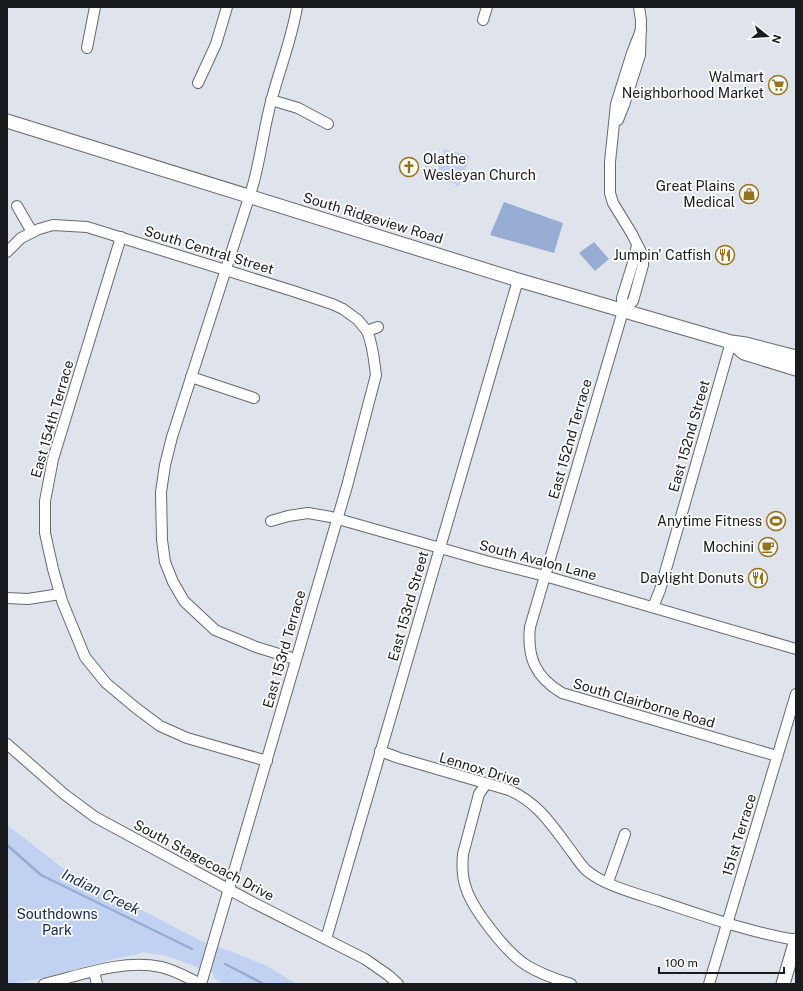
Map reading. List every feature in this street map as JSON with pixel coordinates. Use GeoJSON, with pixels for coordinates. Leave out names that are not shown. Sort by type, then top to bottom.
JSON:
{"type":"FeatureCollection","features":[{"type":"Feature","properties":{"kind":"main road","name":"South Ridgeview Road"},"geometry":{"type":"LineString","coordinates":[[7,122],[518,280],[731,342],[746,344],[796,356]]}},
{"type":"Feature","properties":{"kind":"main road","name":"South Ridgeview Road"},"geometry":{"type":"LineString","coordinates":[[731,342],[744,353],[796,369]]}},
{"type":"Feature","properties":{"kind":"main road"},"geometry":{"type":"LineString","coordinates":[[783,984],[796,940]]}},
{"type":"Feature","properties":{"kind":"street"},"geometry":{"type":"LineString","coordinates":[[87,48],[96,7]]}},
{"type":"Feature","properties":{"kind":"street"},"geometry":{"type":"LineString","coordinates":[[198,83],[216,44],[227,7]]}},
{"type":"Feature","properties":{"kind":"street"},"geometry":{"type":"LineString","coordinates":[[295,659],[256,647],[216,630],[184,600],[173,582],[165,562],[162,540],[161,492],[167,455],[191,376],[250,196],[262,150],[271,100],[291,34],[297,7]]}},
{"type":"Feature","properties":{"kind":"street"},"geometry":{"type":"LineString","coordinates":[[482,20],[487,7]]}},
{"type":"Feature","properties":{"kind":"street"},"geometry":{"type":"LineString","coordinates":[[623,311],[633,301],[643,265],[643,256],[632,234],[613,203],[610,193],[610,162],[616,104],[641,30],[639,7]]}},
{"type":"Feature","properties":{"kind":"street"},"geometry":{"type":"LineString","coordinates":[[271,100],[298,108],[328,124]]}},
{"type":"Feature","properties":{"kind":"street"},"geometry":{"type":"LineString","coordinates":[[17,206],[32,232]]}},
{"type":"Feature","properties":{"kind":"street","name":"South Central Street"},"geometry":{"type":"LineString","coordinates":[[7,252],[21,238],[53,224],[87,226],[332,304],[343,309],[358,320],[367,331]]}},
{"type":"Feature","properties":{"kind":"street","name":"East 154th Terrace"},"geometry":{"type":"LineString","coordinates":[[121,237],[53,459],[46,500],[45,534],[60,594],[85,657],[106,683],[136,708],[160,726],[187,738],[266,761]]}},
{"type":"Feature","properties":{"kind":"street","name":"East 153rd Street"},"geometry":{"type":"LineString","coordinates":[[326,939],[518,280]]}},
{"type":"Feature","properties":{"kind":"street","name":"East 152nd Terrace"},"geometry":{"type":"LineString","coordinates":[[545,576],[623,311]]}},
{"type":"Feature","properties":{"kind":"street"},"geometry":{"type":"LineString","coordinates":[[367,331],[378,327]]}},
{"type":"Feature","properties":{"kind":"street","name":"East 153rd Terrace"},"geometry":{"type":"LineString","coordinates":[[201,984],[337,519],[368,407],[376,375],[372,345],[367,331]]}},
{"type":"Feature","properties":{"kind":"street","name":"East 152nd Street"},"geometry":{"type":"LineString","coordinates":[[653,607],[660,590],[731,342]]}},
{"type":"Feature","properties":{"kind":"street"},"geometry":{"type":"LineString","coordinates":[[191,376],[254,398]]}},
{"type":"Feature","properties":{"kind":"street","name":"South Avalon Lane"},"geometry":{"type":"LineString","coordinates":[[271,521],[288,516],[308,513],[337,519],[545,576],[796,648]]}},
{"type":"Feature","properties":{"kind":"street","name":"South Clairborne Road"},"geometry":{"type":"LineString","coordinates":[[545,576],[530,627],[529,648],[538,672],[554,688],[570,696],[777,756]]}},
{"type":"Feature","properties":{"kind":"street"},"geometry":{"type":"LineString","coordinates":[[7,598],[28,599],[60,594]]}},
{"type":"Feature","properties":{"kind":"street","name":"151st Terrace"},"geometry":{"type":"LineString","coordinates":[[709,984],[796,694]]}},
{"type":"Feature","properties":{"kind":"street","name":"South Stagecoach Drive"},"geometry":{"type":"LineString","coordinates":[[7,744],[64,794],[95,817],[254,903],[375,965],[398,984]]}},
{"type":"Feature","properties":{"kind":"street","name":"Lennox Drive"},"geometry":{"type":"LineString","coordinates":[[380,751],[514,792],[532,803],[548,820],[581,864],[595,876],[608,882],[628,891],[727,923],[775,937],[796,940]]}},
{"type":"Feature","properties":{"kind":"street"},"geometry":{"type":"LineString","coordinates":[[486,784],[479,794],[463,854],[462,863],[464,880],[469,896],[498,939],[517,958],[537,971],[571,984]]}},
{"type":"Feature","properties":{"kind":"street"},"geometry":{"type":"LineString","coordinates":[[608,882],[625,834]]}},
{"type":"Feature","properties":{"kind":"street"},"geometry":{"type":"LineString","coordinates":[[44,984],[116,966],[139,964],[162,968],[201,984]]}},
{"type":"Feature","properties":{"kind":"street"},"geometry":{"type":"LineString","coordinates":[[94,972],[97,984]]}},
{"type":"Feature","properties":{"kind":"green space"},"geometry":{"type":"Polygon","coordinates":[[[444,149],[470,156],[459,186],[455,187],[456,184],[422,174],[425,165],[438,169],[444,149]]]}},
{"type":"Feature","properties":{"kind":"green space","name":"Southdowns Park"},"geometry":{"type":"Polygon","coordinates":[[[7,825],[68,872],[205,943],[265,965],[297,984],[223,984],[214,978],[213,973],[167,956],[143,952],[39,979],[7,984],[7,825]]]}},
{"type":"Feature","properties":{"kind":"shaded area"},"geometry":{"type":"Polygon","coordinates":[[[504,202],[563,223],[554,253],[490,235],[504,202]]]}},
{"type":"Feature","properties":{"kind":"shaded area"},"geometry":{"type":"Polygon","coordinates":[[[594,242],[609,259],[595,271],[579,253],[594,242]]]}},
{"type":"Feature","properties":{"kind":"waterway","name":"Indian Creek"},"geometry":{"type":"LineString","coordinates":[[7,845],[41,875],[192,949]]}},
{"type":"Feature","properties":{"kind":"waterway","name":"Indian Creek"},"geometry":{"type":"LineString","coordinates":[[225,964],[264,984]]}},
{"type":"Feature","properties":{"kind":"place","name":"Walmart Neighborhood Market"},"geometry":{"type":"Point","coordinates":[778,85]}},
{"type":"Feature","properties":{"kind":"place","name":"Olathe Wesleyan Church"},"geometry":{"type":"Point","coordinates":[409,167]}},
{"type":"Feature","properties":{"kind":"place","name":"Great Plains Medical"},"geometry":{"type":"Point","coordinates":[749,194]}},
{"type":"Feature","properties":{"kind":"place","name":"Jumpin' Catfish"},"geometry":{"type":"Point","coordinates":[725,255]}},
{"type":"Feature","properties":{"kind":"place","name":"Anytime Fitness"},"geometry":{"type":"Point","coordinates":[776,521]}},
{"type":"Feature","properties":{"kind":"place","name":"Mochini"},"geometry":{"type":"Point","coordinates":[768,547]}},
{"type":"Feature","properties":{"kind":"place","name":"Daylight Donuts"},"geometry":{"type":"Point","coordinates":[758,578]}}]}
